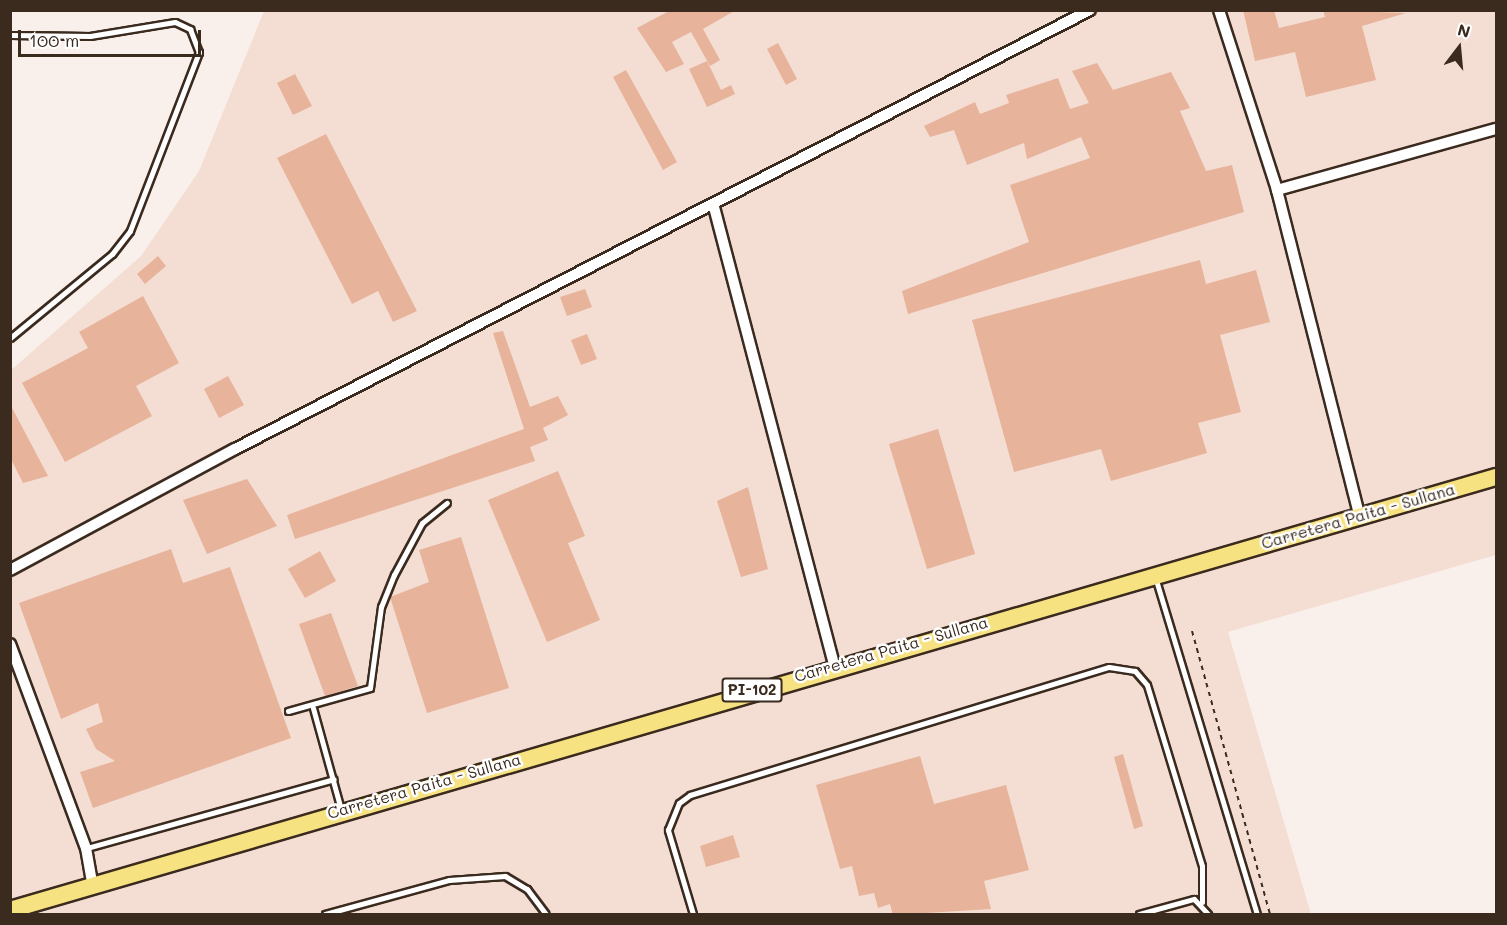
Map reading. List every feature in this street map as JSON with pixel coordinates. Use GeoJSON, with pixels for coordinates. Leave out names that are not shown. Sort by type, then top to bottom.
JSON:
{"type":"FeatureCollection","features":[{"type":"Feature","properties":{"kind":"main road","name":"Carretera Paita - Sullana"},"geometry":{"type":"LineString","coordinates":[[10,910],[341,810],[834,666],[1497,477]]}},
{"type":"Feature","properties":{"kind":"street"},"geometry":{"type":"LineString","coordinates":[[10,570],[235,449],[714,207],[1090,10]]}},
{"type":"Feature","properties":{"kind":"street"},"geometry":{"type":"LineString","coordinates":[[1219,10],[1277,190],[1359,515]]}},
{"type":"Feature","properties":{"kind":"street"},"geometry":{"type":"LineString","coordinates":[[1277,190],[1497,129]]}},
{"type":"Feature","properties":{"kind":"street"},"geometry":{"type":"LineString","coordinates":[[714,207],[834,666]]}},
{"type":"Feature","properties":{"kind":"street"},"geometry":{"type":"LineString","coordinates":[[10,644],[86,848],[93,886]]}},
{"type":"Feature","properties":{"kind":"lane"},"geometry":{"type":"LineString","coordinates":[[10,35],[90,36],[175,22],[190,28],[199,52],[130,231],[112,254],[10,338]]}},
{"type":"Feature","properties":{"kind":"lane"},"geometry":{"type":"LineString","coordinates":[[288,711],[312,708],[370,688],[381,607],[394,575],[422,523],[447,503]]}},
{"type":"Feature","properties":{"kind":"lane"},"geometry":{"type":"LineString","coordinates":[[1154,574],[1257,915]]}},
{"type":"Feature","properties":{"kind":"lane"},"geometry":{"type":"LineString","coordinates":[[693,915],[668,830],[679,803],[690,795],[1109,667],[1135,671],[1147,685],[1202,866],[1202,902],[1208,915]]}},
{"type":"Feature","properties":{"kind":"lane"},"geometry":{"type":"LineString","coordinates":[[312,708],[341,810]]}},
{"type":"Feature","properties":{"kind":"lane"},"geometry":{"type":"LineString","coordinates":[[86,848],[333,779]]}},
{"type":"Feature","properties":{"kind":"lane"},"geometry":{"type":"LineString","coordinates":[[325,915],[449,880],[505,876],[527,889],[546,915]]}},
{"type":"Feature","properties":{"kind":"lane"},"geometry":{"type":"LineString","coordinates":[[1139,915],[1194,899],[1202,902]]}},
{"type":"Feature","properties":{"kind":"path"},"geometry":{"type":"LineString","coordinates":[[1192,631],[1270,915]]}},
{"type":"Feature","properties":{"kind":"shaded area"},"geometry":{"type":"Polygon","coordinates":[[[264,11],[1496,11],[1496,555],[1228,632],[1311,914],[11,914],[10,371],[141,256],[199,171],[264,11]]]}},
{"type":"Feature","properties":{"kind":"building"},"geometry":{"type":"Polygon","coordinates":[[[671,10],[736,10],[703,29],[720,60],[710,66],[691,32],[672,42],[684,64],[666,72],[637,28],[671,10]]]}},
{"type":"Feature","properties":{"kind":"building"},"geometry":{"type":"Polygon","coordinates":[[[1243,10],[1274,10],[1279,28],[1325,17],[1323,10],[1406,13],[1362,26],[1376,80],[1306,97],[1295,52],[1255,61],[1243,10]]]}},
{"type":"Feature","properties":{"kind":"building"},"geometry":{"type":"Polygon","coordinates":[[[778,43],[797,79],[786,85],[767,49],[778,43]]]}},
{"type":"Feature","properties":{"kind":"building"},"geometry":{"type":"Polygon","coordinates":[[[707,61],[721,90],[731,85],[735,94],[707,107],[689,69],[707,61]]]}},
{"type":"Feature","properties":{"kind":"building"},"geometry":{"type":"Polygon","coordinates":[[[1097,63],[1113,90],[1171,72],[1190,108],[1180,111],[1206,171],[1232,165],[1244,212],[908,314],[902,291],[1029,242],[1010,185],[1090,158],[1081,137],[1027,159],[1024,143],[967,165],[954,130],[930,137],[924,126],[975,102],[980,114],[1009,103],[1006,95],[1058,78],[1070,109],[1089,103],[1072,71],[1097,63]]]}},
{"type":"Feature","properties":{"kind":"building"},"geometry":{"type":"Polygon","coordinates":[[[626,70],[677,162],[663,170],[613,77],[626,70]]]}},
{"type":"Feature","properties":{"kind":"building"},"geometry":{"type":"Polygon","coordinates":[[[295,74],[312,106],[293,115],[277,83],[295,74]]]}},
{"type":"Feature","properties":{"kind":"building"},"geometry":{"type":"Polygon","coordinates":[[[326,134],[417,311],[393,322],[378,291],[352,304],[277,158],[326,134]]]}},
{"type":"Feature","properties":{"kind":"building"},"geometry":{"type":"Polygon","coordinates":[[[158,256],[166,266],[145,284],[137,274],[158,256]]]}},
{"type":"Feature","properties":{"kind":"building"},"geometry":{"type":"Polygon","coordinates":[[[1200,260],[1206,284],[1256,270],[1270,322],[1220,335],[1241,412],[1198,423],[1207,453],[1111,481],[1101,449],[1014,472],[972,320],[1200,260]]]}},
{"type":"Feature","properties":{"kind":"building"},"geometry":{"type":"Polygon","coordinates":[[[585,289],[592,307],[567,316],[560,297],[585,289]]]}},
{"type":"Feature","properties":{"kind":"building"},"geometry":{"type":"Polygon","coordinates":[[[143,296],[179,363],[136,386],[152,416],[65,462],[22,383],[88,348],[79,332],[143,296]]]}},
{"type":"Feature","properties":{"kind":"building"},"geometry":{"type":"Polygon","coordinates":[[[503,331],[530,407],[558,396],[568,415],[543,428],[548,440],[530,447],[535,461],[295,539],[287,515],[524,429],[493,333],[503,331]]]}},
{"type":"Feature","properties":{"kind":"building"},"geometry":{"type":"Polygon","coordinates":[[[587,334],[597,359],[581,365],[571,340],[587,334]]]}},
{"type":"Feature","properties":{"kind":"building"},"geometry":{"type":"Polygon","coordinates":[[[228,376],[244,405],[219,418],[204,389],[228,376]]]}},
{"type":"Feature","properties":{"kind":"building"},"geometry":{"type":"Polygon","coordinates":[[[10,404],[48,476],[23,483],[10,457],[10,404]]]}},
{"type":"Feature","properties":{"kind":"building"},"geometry":{"type":"Polygon","coordinates":[[[938,429],[975,554],[927,569],[889,444],[938,429]]]}},
{"type":"Feature","properties":{"kind":"building"},"geometry":{"type":"Polygon","coordinates":[[[558,471],[585,536],[568,543],[600,620],[547,642],[488,500],[558,471]]]}},
{"type":"Feature","properties":{"kind":"building"},"geometry":{"type":"Polygon","coordinates":[[[247,479],[277,526],[207,554],[183,500],[247,479]]]}},
{"type":"Feature","properties":{"kind":"building"},"geometry":{"type":"Polygon","coordinates":[[[748,487],[768,569],[741,577],[717,501],[748,487]]]}},
{"type":"Feature","properties":{"kind":"building"},"geometry":{"type":"Polygon","coordinates":[[[461,537],[509,688],[427,713],[390,597],[429,582],[419,550],[461,537]]]}},
{"type":"Feature","properties":{"kind":"building"},"geometry":{"type":"Polygon","coordinates":[[[171,549],[183,583],[230,567],[291,738],[93,808],[80,772],[115,761],[96,749],[86,729],[103,722],[98,703],[61,719],[19,603],[171,549]]]}},
{"type":"Feature","properties":{"kind":"building"},"geometry":{"type":"Polygon","coordinates":[[[320,551],[336,581],[305,598],[288,569],[320,551]]]}},
{"type":"Feature","properties":{"kind":"building"},"geometry":{"type":"Polygon","coordinates":[[[331,613],[358,686],[325,696],[299,624],[331,613]]]}},
{"type":"Feature","properties":{"kind":"building"},"geometry":{"type":"Polygon","coordinates":[[[1123,754],[1143,826],[1134,829],[1114,757],[1123,754]]]}},
{"type":"Feature","properties":{"kind":"building"},"geometry":{"type":"Polygon","coordinates":[[[920,756],[934,804],[1006,785],[1029,870],[984,881],[991,909],[893,915],[890,904],[878,908],[874,893],[859,896],[852,866],[840,869],[816,785],[920,756]]]}},
{"type":"Feature","properties":{"kind":"building"},"geometry":{"type":"Polygon","coordinates":[[[733,835],[740,857],[706,867],[700,846],[733,835]]]}}]}
